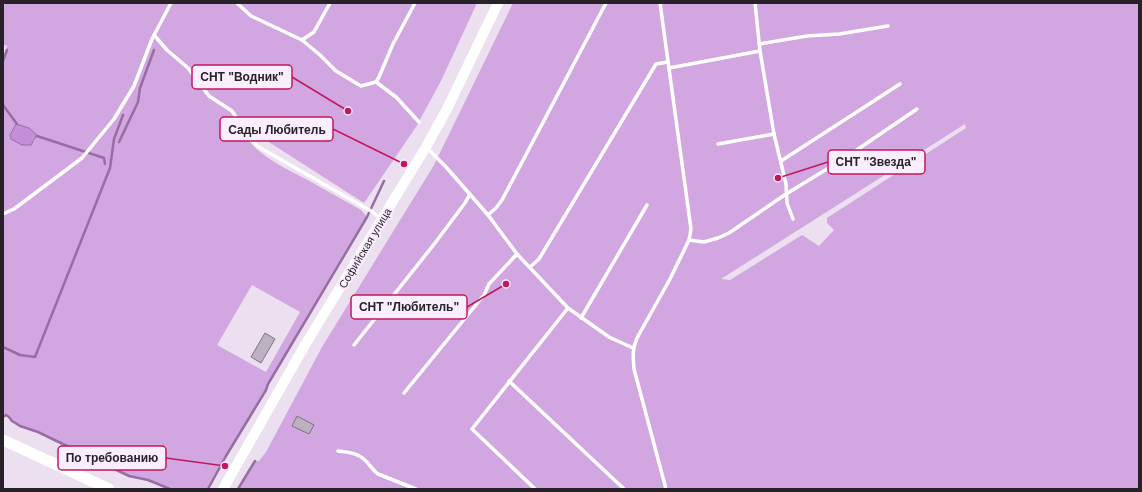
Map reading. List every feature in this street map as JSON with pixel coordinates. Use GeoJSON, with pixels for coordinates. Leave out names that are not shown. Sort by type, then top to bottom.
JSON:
{"type":"FeatureCollection","features":[{"type":"Feature","properties":{"kind":"main road","name":"Софийская улица"},"geometry":{"type":"LineString","coordinates":[[224,489],[305,345],[426,147],[447,109],[498,3]]}},
{"type":"Feature","properties":{"kind":"main road"},"geometry":{"type":"LineString","coordinates":[[3,440],[109,489]]}},
{"type":"Feature","properties":{"kind":"lane"},"geometry":{"type":"LineString","coordinates":[[3,214],[14,209],[70,167],[87,152],[114,119],[134,86],[154,35],[171,3]]}},
{"type":"Feature","properties":{"kind":"lane"},"geometry":{"type":"LineString","coordinates":[[237,3],[251,16],[302,40],[336,71],[361,86],[376,82],[380,77],[392,44],[415,3]]}},
{"type":"Feature","properties":{"kind":"lane"},"geometry":{"type":"LineString","coordinates":[[302,40],[314,32],[330,3]]}},
{"type":"Feature","properties":{"kind":"lane"},"geometry":{"type":"LineString","coordinates":[[488,215],[502,200],[606,3]]}},
{"type":"Feature","properties":{"kind":"lane"},"geometry":{"type":"LineString","coordinates":[[660,3],[691,220],[691,230],[689,240],[670,279],[637,338],[633,348],[634,369],[666,489]]}},
{"type":"Feature","properties":{"kind":"lane"},"geometry":{"type":"LineString","coordinates":[[755,3],[760,51],[774,134],[786,184],[787,203],[793,219]]}},
{"type":"Feature","properties":{"kind":"lane"},"geometry":{"type":"LineString","coordinates":[[759,44],[807,36],[840,34],[888,26]]}},
{"type":"Feature","properties":{"kind":"lane"},"geometry":{"type":"LineString","coordinates":[[154,35],[167,50],[188,68],[204,92],[232,111],[257,146],[371,211],[382,220]]}},
{"type":"Feature","properties":{"kind":"lane"},"geometry":{"type":"LineString","coordinates":[[669,68],[760,51]]}},
{"type":"Feature","properties":{"kind":"lane"},"geometry":{"type":"LineString","coordinates":[[530,267],[538,259],[656,64],[668,62]]}},
{"type":"Feature","properties":{"kind":"lane"},"geometry":{"type":"LineString","coordinates":[[376,82],[396,97],[419,122]]}},
{"type":"Feature","properties":{"kind":"lane"},"geometry":{"type":"LineString","coordinates":[[781,161],[900,84]]}},
{"type":"Feature","properties":{"kind":"lane"},"geometry":{"type":"LineString","coordinates":[[689,240],[704,242],[729,233],[786,194],[845,158],[917,109]]}},
{"type":"Feature","properties":{"kind":"lane"},"geometry":{"type":"LineString","coordinates":[[718,144],[774,134]]}},
{"type":"Feature","properties":{"kind":"lane"},"geometry":{"type":"LineString","coordinates":[[426,147],[488,215],[517,254],[568,308],[609,337],[633,348]]}},
{"type":"Feature","properties":{"kind":"lane"},"geometry":{"type":"LineString","coordinates":[[354,345],[440,237],[466,203],[470,194]]}},
{"type":"Feature","properties":{"kind":"lane"},"geometry":{"type":"LineString","coordinates":[[582,318],[647,205]]}},
{"type":"Feature","properties":{"kind":"lane"},"geometry":{"type":"LineString","coordinates":[[404,393],[484,295],[490,284],[517,254]]}},
{"type":"Feature","properties":{"kind":"lane"},"geometry":{"type":"LineString","coordinates":[[535,489],[472,429],[568,308]]}},
{"type":"Feature","properties":{"kind":"lane"},"geometry":{"type":"LineString","coordinates":[[509,381],[624,489]]}},
{"type":"Feature","properties":{"kind":"lane"},"geometry":{"type":"LineString","coordinates":[[338,451],[356,454],[362,457],[372,470],[378,474],[416,489]]}},
{"type":"Feature","properties":{"kind":"shaded area"},"geometry":{"type":"Polygon","coordinates":[[[5,3],[477,3],[441,81],[416,127],[364,203],[261,137],[256,128],[248,140],[260,152],[274,162],[361,210],[367,217],[208,489],[170,489],[148,480],[129,476],[38,432],[20,426],[6,415],[3,417],[3,57],[7,46],[3,44],[3,9],[5,3]],[[28,128],[12,133],[10,135],[11,139],[20,143],[34,142],[36,137],[35,133],[28,128]],[[252,285],[217,345],[266,372],[300,312],[252,285]]]}},
{"type":"Feature","properties":{"kind":"shaded area"},"geometry":{"type":"Polygon","coordinates":[[[513,3],[1139,3],[1139,489],[238,489],[255,461],[259,461],[266,452],[322,347],[434,165],[513,3]],[[965,124],[721,279],[730,280],[802,235],[819,246],[834,230],[827,223],[827,218],[966,128],[965,124]]]}},
{"type":"Feature","properties":{"kind":"shaded area"},"geometry":{"type":"Polygon","coordinates":[[[16,124],[29,128],[37,135],[31,145],[22,145],[11,139],[10,135],[16,124]]]}},
{"type":"Feature","properties":{"kind":"building"},"geometry":{"type":"Polygon","coordinates":[[[265,333],[275,339],[261,363],[251,357],[265,333]]]}},
{"type":"Feature","properties":{"kind":"building"},"geometry":{"type":"Polygon","coordinates":[[[297,416],[314,425],[309,434],[292,426],[297,416]]]}},
{"type":"Feature","properties":{"kind":"waterway"},"geometry":{"type":"LineString","coordinates":[[3,61],[7,50]]}},
{"type":"Feature","properties":{"kind":"waterway"},"geometry":{"type":"LineString","coordinates":[[119,142],[138,102],[140,88],[154,50]]}},
{"type":"Feature","properties":{"kind":"waterway"},"geometry":{"type":"LineString","coordinates":[[3,105],[17,124]]}},
{"type":"Feature","properties":{"kind":"waterway"},"geometry":{"type":"LineString","coordinates":[[3,347],[20,355],[35,357],[110,168],[114,139],[123,115]]}},
{"type":"Feature","properties":{"kind":"waterway"},"geometry":{"type":"LineString","coordinates":[[37,136],[104,158],[105,164]]}},
{"type":"Feature","properties":{"kind":"waterway"},"geometry":{"type":"LineString","coordinates":[[208,489],[367,217],[384,181]]}},
{"type":"Feature","properties":{"kind":"waterway"},"geometry":{"type":"LineString","coordinates":[[3,417],[6,415],[20,426],[38,432],[129,476],[148,480],[170,489]]}},
{"type":"Feature","properties":{"kind":"waterway"},"geometry":{"type":"LineString","coordinates":[[238,489],[255,461]]}},
{"type":"Feature","properties":{"kind":"place","name":"СНТ \"Водник\""},"geometry":{"type":"Point","coordinates":[348,111]}},
{"type":"Feature","properties":{"kind":"place","name":"Сады Любитель"},"geometry":{"type":"Point","coordinates":[404,164]}},
{"type":"Feature","properties":{"kind":"place","name":"СНТ \"Звезда\""},"geometry":{"type":"Point","coordinates":[778,178]}},
{"type":"Feature","properties":{"kind":"place","name":"СНТ \"Любитель\""},"geometry":{"type":"Point","coordinates":[506,284]}},
{"type":"Feature","properties":{"kind":"place","name":"По требованию"},"geometry":{"type":"Point","coordinates":[225,466]}}]}
